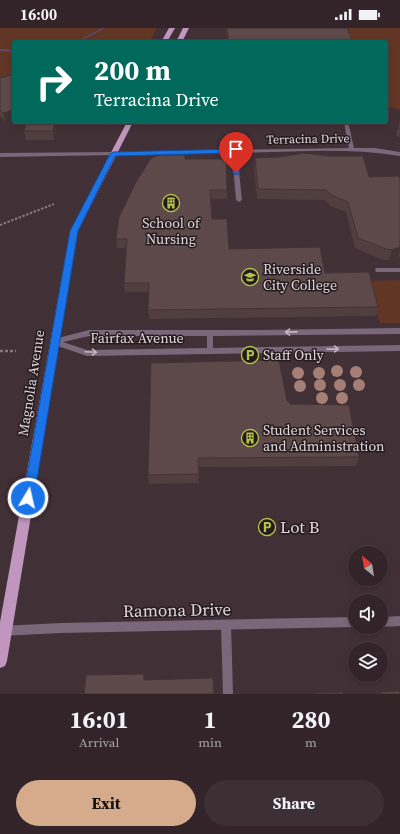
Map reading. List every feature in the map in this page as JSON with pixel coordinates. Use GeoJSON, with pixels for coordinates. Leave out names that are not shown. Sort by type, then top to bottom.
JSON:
{"type":"FeatureCollection","features":[{"type":"Feature","properties":{"kind":"main road"},"geometry":{"type":"LineString","coordinates":[[165,40],[172,28]]}},
{"type":"Feature","properties":{"kind":"main road"},"geometry":{"type":"LineString","coordinates":[[180,40],[186,28]]}},
{"type":"Feature","properties":{"kind":"main road","name":"Magnolia Avenue"},"geometry":{"type":"LineString","coordinates":[[0,661],[3,631],[74,231],[129,124]]}},
{"type":"Feature","properties":{"kind":"street","name":"Terracina Drive"},"geometry":{"type":"LineString","coordinates":[[0,155],[113,154]]}},
{"type":"Feature","properties":{"kind":"street","name":"Ramona Drive"},"geometry":{"type":"LineString","coordinates":[[3,631],[61,628],[348,622]]}},
{"type":"Feature","properties":{"kind":"street"},"geometry":{"type":"LineString","coordinates":[[388,622],[400,622]]}},
{"type":"Feature","properties":{"kind":"lane"},"geometry":{"type":"LineString","coordinates":[[347,124],[352,149]]}},
{"type":"Feature","properties":{"kind":"lane","name":"Terracina Drive"},"geometry":{"type":"LineString","coordinates":[[113,154],[352,149],[375,150],[400,154]]}},
{"type":"Feature","properties":{"kind":"lane"},"geometry":{"type":"LineString","coordinates":[[234,151],[239,200]]}},
{"type":"Feature","properties":{"kind":"lane"},"geometry":{"type":"LineString","coordinates":[[378,270],[400,270]]}},
{"type":"Feature","properties":{"kind":"lane","name":"Fairfax Avenue"},"geometry":{"type":"LineString","coordinates":[[54,342],[89,333],[400,331]]}},
{"type":"Feature","properties":{"kind":"lane"},"geometry":{"type":"LineString","coordinates":[[210,333],[210,351]]}},
{"type":"Feature","properties":{"kind":"lane","name":"Fairfax Avenue"},"geometry":{"type":"LineString","coordinates":[[54,342],[87,353],[400,348]]}},
{"type":"Feature","properties":{"kind":"lane"},"geometry":{"type":"LineString","coordinates":[[226,625],[228,694]]}},
{"type":"Feature","properties":{"kind":"path"},"geometry":{"type":"LineString","coordinates":[[0,225],[54,204]]}},
{"type":"Feature","properties":{"kind":"path"},"geometry":{"type":"LineString","coordinates":[[0,351],[16,351]]}},
{"type":"Feature","properties":{"kind":"shaded area"},"geometry":{"type":"Polygon","coordinates":[[[0,28],[157,28],[150,40],[12,40],[12,76],[0,78],[0,28]]]}},
{"type":"Feature","properties":{"kind":"shaded area"},"geometry":{"type":"Polygon","coordinates":[[[343,28],[400,28],[400,110],[388,107],[388,40],[347,40],[343,28]]]}},
{"type":"Feature","properties":{"kind":"shaded area"},"geometry":{"type":"Polygon","coordinates":[[[400,280],[400,323],[380,323],[367,281],[400,280]]]}},
{"type":"Feature","properties":{"kind":"building"},"geometry":{"type":"Polygon","coordinates":[[[227,28],[347,28],[352,40],[229,40],[227,28]]]}},
{"type":"Feature","properties":{"kind":"building"},"geometry":{"type":"Polygon","coordinates":[[[12,75],[12,111],[3,113],[0,110],[0,78],[12,75]]]}},
{"type":"Feature","properties":{"kind":"building"},"geometry":{"type":"Polygon","coordinates":[[[400,121],[400,129],[398,128],[400,121]]]}},
{"type":"Feature","properties":{"kind":"building"},"geometry":{"type":"Polygon","coordinates":[[[26,124],[55,124],[53,131],[24,131],[26,124]]]}},
{"type":"Feature","properties":{"kind":"building"},"geometry":{"type":"Polygon","coordinates":[[[304,153],[329,156],[363,156],[369,177],[398,176],[400,178],[400,247],[392,250],[386,249],[358,238],[348,202],[333,196],[326,190],[258,189],[255,158],[280,157],[304,153]]]}},
{"type":"Feature","properties":{"kind":"building"},"geometry":{"type":"Polygon","coordinates":[[[160,155],[185,155],[185,159],[226,159],[227,190],[210,190],[212,219],[227,219],[229,249],[320,247],[325,273],[369,272],[378,307],[148,310],[149,283],[124,283],[127,239],[116,239],[119,217],[139,176],[151,158],[160,155]]]}},
{"type":"Feature","properties":{"kind":"building","name":"Student Services and Administration"},"geometry":{"type":"Polygon","coordinates":[[[279,360],[287,401],[289,401],[290,404],[349,405],[359,457],[198,458],[199,474],[148,475],[151,363],[279,360]]]}},
{"type":"Feature","properties":{"kind":"building"},"geometry":{"type":"Polygon","coordinates":[[[144,674],[144,680],[213,678],[214,694],[84,694],[86,675],[144,674]]]}},
{"type":"Feature","properties":{"kind":"building"},"geometry":{"type":"Polygon","coordinates":[[[400,691],[400,694],[380,694],[380,692],[400,691]]]}},
{"type":"Feature","properties":{"kind":"building"},"geometry":{"type":"Polygon","coordinates":[[[343,692],[343,694],[315,693],[343,692]]]}},
{"type":"Feature","properties":{"kind":"waterway"},"geometry":{"type":"LineString","coordinates":[[81,40],[104,28]]}},
{"type":"Feature","properties":{"kind":"waterway"},"geometry":{"type":"LineString","coordinates":[[0,50],[12,51]]}},
{"type":"Feature","properties":{"kind":"place","name":"School of Nursing"},"geometry":{"type":"Point","coordinates":[171,203]}},
{"type":"Feature","properties":{"kind":"place","name":"Riverside City College"},"geometry":{"type":"Point","coordinates":[250,277]}},
{"type":"Feature","properties":{"kind":"place","name":"Staff Only"},"geometry":{"type":"Point","coordinates":[250,355]}},
{"type":"Feature","properties":{"kind":"place","name":"Student Services and Administration"},"geometry":{"type":"Point","coordinates":[250,438]}},
{"type":"Feature","properties":{"kind":"place","name":"Lot B"},"geometry":{"type":"Point","coordinates":[267,527]}},
{"type":"Feature","properties":{"kind":"route"},"geometry":{"type":"LineString","coordinates":[[28,498],[74,231],[113,154],[234,151],[236,173]]}}]}
